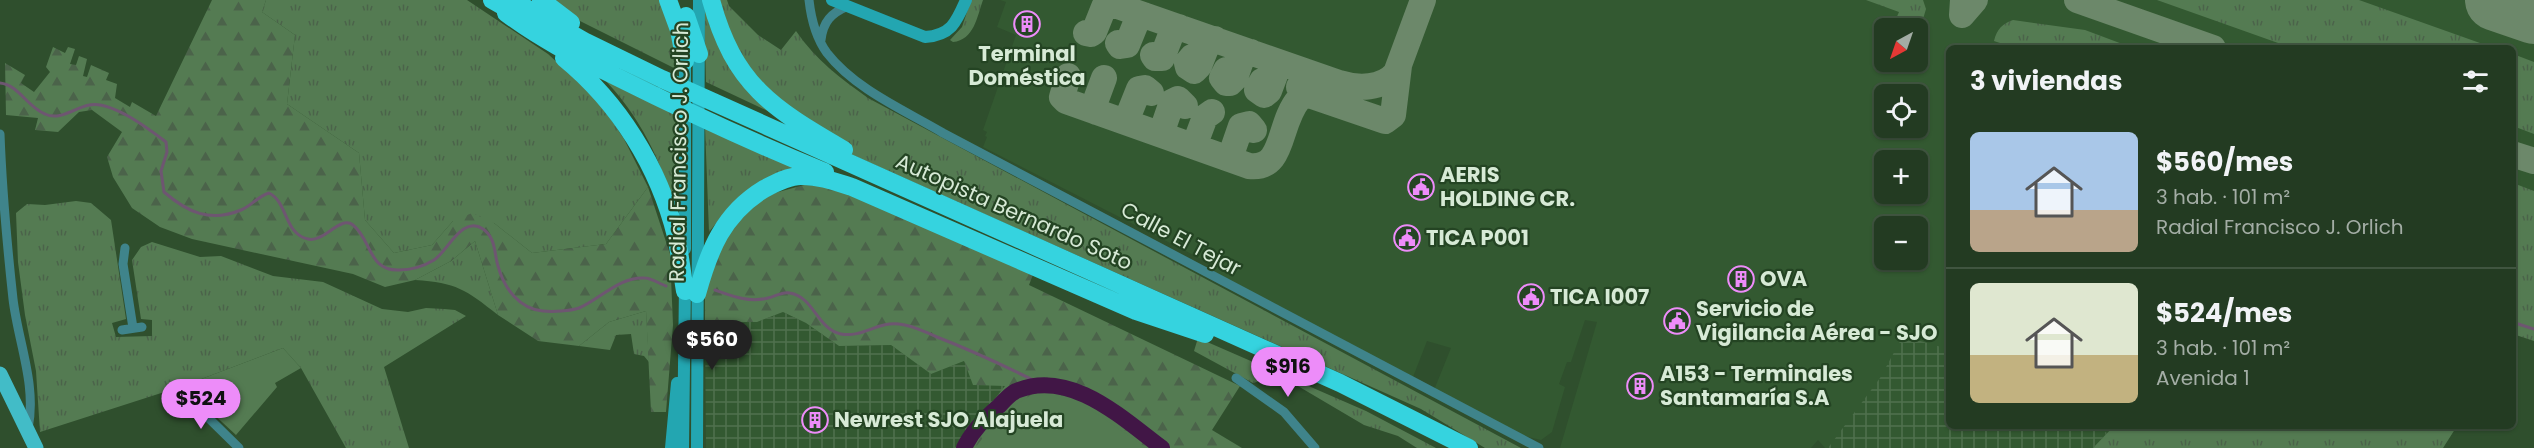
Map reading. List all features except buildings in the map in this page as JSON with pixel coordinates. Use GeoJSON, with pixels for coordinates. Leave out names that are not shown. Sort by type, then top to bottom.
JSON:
{"type":"FeatureCollection","features":[{"type":"Feature","properties":{"kind":"highway","name":"Autopista Bernardo Soto"},"geometry":{"type":"LineString","coordinates":[[490,0],[537,36],[640,89],[720,110],[853,156]]}},
{"type":"Feature","properties":{"kind":"highway","name":"Autopista Bernardo Soto"},"geometry":{"type":"LineString","coordinates":[[490,0],[661,78]]}},
{"type":"Feature","properties":{"kind":"highway"},"geometry":{"type":"LineString","coordinates":[[668,0],[692,58]]}},
{"type":"Feature","properties":{"kind":"highway"},"geometry":{"type":"LineString","coordinates":[[679,0],[692,58]]}},
{"type":"Feature","properties":{"kind":"highway"},"geometry":{"type":"LineString","coordinates":[[711,0],[728,46],[740,68],[756,88],[786,116],[979,228]]}},
{"type":"Feature","properties":{"kind":"highway","name":"Autopista Bernardo Soto"},"geometry":{"type":"LineString","coordinates":[[528,4],[571,23],[661,78]]}},
{"type":"Feature","properties":{"kind":"highway","name":"Autopista Bernardo Soto"},"geometry":{"type":"LineString","coordinates":[[528,4],[720,110],[863,178],[1340,383],[1469,448]]}},
{"type":"Feature","properties":{"kind":"highway"},"geometry":{"type":"LineString","coordinates":[[537,36],[612,104],[643,153],[669,215],[691,293]]}},
{"type":"Feature","properties":{"kind":"highway"},"geometry":{"type":"LineString","coordinates":[[691,293],[709,252],[733,213],[756,194],[780,181],[800,175],[852,187],[1136,311],[1207,335]]}},
{"type":"Feature","properties":{"kind":"highway","name":"Autopista Bernardo Soto"},"geometry":{"type":"LineString","coordinates":[[979,228],[1381,414],[1448,448]]}},
{"type":"Feature","properties":{"kind":"main road","name":"Radial Francisco J. Orlich"},"geometry":{"type":"LineString","coordinates":[[697,448],[691,293],[692,58],[699,0]]}},
{"type":"Feature","properties":{"kind":"main road"},"geometry":{"type":"LineString","coordinates":[[832,0],[925,37],[941,35],[949,30],[966,0]]}},
{"type":"Feature","properties":{"kind":"main road","name":"Radial Francisco J. Orlich"},"geometry":{"type":"LineString","coordinates":[[683,448],[684,313],[691,293]]}},
{"type":"Feature","properties":{"kind":"main road"},"geometry":{"type":"LineString","coordinates":[[671,448],[684,313]]}},
{"type":"Feature","properties":{"kind":"main road"},"geometry":{"type":"LineString","coordinates":[[0,374],[36,448]]}},
{"type":"Feature","properties":{"kind":"street","name":"Calle El Tejar"},"geometry":{"type":"LineString","coordinates":[[809,0],[821,43],[827,53],[870,90],[943,133],[1539,448]]}},
{"type":"Feature","properties":{"kind":"street"},"geometry":{"type":"LineString","coordinates":[[821,43],[822,31],[827,19],[836,11],[848,6]]}},
{"type":"Feature","properties":{"kind":"street"},"geometry":{"type":"LineString","coordinates":[[0,134],[13,298],[31,391],[28,429]]}},
{"type":"Feature","properties":{"kind":"street"},"geometry":{"type":"LineString","coordinates":[[123,330],[138,328],[123,264],[125,248]]}},
{"type":"Feature","properties":{"kind":"street"},"geometry":{"type":"LineString","coordinates":[[1236,378],[1284,412],[1315,448]]}},
{"type":"Feature","properties":{"kind":"street"},"geometry":{"type":"LineString","coordinates":[[183,393],[239,448]]}},
{"type":"Feature","properties":{"kind":"shaded area"},"geometry":{"type":"Polygon","coordinates":[[[1000,0],[2534,0],[2534,341],[2516,335],[2516,45],[1946,45],[1946,429],[2455,429],[2443,448],[1825,448],[1818,440],[1811,448],[1560,448],[1597,322],[1585,320],[1571,362],[1567,362],[1559,384],[1565,387],[1552,432],[1541,440],[1520,435],[1434,390],[1451,348],[1427,341],[1413,377],[1211,270],[1213,265],[983,147],[987,132],[983,130],[1016,35],[997,27],[1006,2],[1000,0]]]}},
{"type":"Feature","properties":{"kind":"shaded area"},"geometry":{"type":"Polygon","coordinates":[[[783,312],[806,323],[839,346],[891,345],[931,374],[964,361],[1006,385],[955,448],[706,448],[705,322],[757,322],[783,312]]]}},
{"type":"Feature","properties":{"kind":"shaded area"},"geometry":{"type":"Polygon","coordinates":[[[1903,336],[1946,348],[1946,429],[2101,429],[2107,433],[2093,448],[1828,448],[1880,378],[1903,336]]]}},
{"type":"Feature","properties":{"kind":"green space"},"geometry":{"type":"Polygon","coordinates":[[[212,0],[266,0],[262,12],[295,35],[287,104],[359,153],[365,220],[394,253],[432,245],[453,221],[472,213],[494,223],[532,253],[606,244],[648,187],[670,254],[673,325],[666,412],[651,412],[646,311],[609,322],[579,346],[538,341],[498,315],[475,241],[451,261],[415,280],[385,287],[353,274],[192,239],[160,227],[132,208],[113,177],[107,157],[122,132],[92,110],[79,112],[58,132],[35,130],[38,118],[6,115],[5,63],[25,75],[21,83],[34,92],[50,72],[46,67],[53,47],[65,53],[68,47],[75,49],[70,64],[76,65],[79,56],[87,59],[83,76],[87,77],[91,65],[109,73],[106,80],[117,84],[115,98],[130,107],[132,102],[156,116],[212,0]]]}},
{"type":"Feature","properties":{"kind":"green space"},"geometry":{"type":"Polygon","coordinates":[[[266,0],[467,0],[548,54],[598,100],[624,139],[648,187],[606,244],[532,253],[494,223],[453,221],[432,245],[394,253],[365,220],[359,153],[287,104],[295,35],[262,12],[266,0]]]}},
{"type":"Feature","properties":{"kind":"green space"},"geometry":{"type":"Polygon","coordinates":[[[548,0],[664,0],[680,71],[578,20],[548,0]]]}},
{"type":"Feature","properties":{"kind":"green space"},"geometry":{"type":"Polygon","coordinates":[[[704,0],[770,112],[706,82],[704,0]]]}},
{"type":"Feature","properties":{"kind":"green space"},"geometry":{"type":"Polygon","coordinates":[[[716,0],[727,0],[729,6],[758,35],[781,50],[796,31],[829,68],[868,98],[1521,448],[1485,448],[1421,409],[837,148],[752,80],[716,0]]]}},
{"type":"Feature","properties":{"kind":"green space"},"geometry":{"type":"Polygon","coordinates":[[[971,0],[983,0],[974,27],[966,37],[953,42],[950,40],[962,27],[971,0]]]}},
{"type":"Feature","properties":{"kind":"green space"},"geometry":{"type":"Polygon","coordinates":[[[1866,0],[1923,0],[1926,9],[1923,18],[1896,18],[1899,12],[1866,0]]]}},
{"type":"Feature","properties":{"kind":"green space"},"geometry":{"type":"Polygon","coordinates":[[[2157,0],[2359,0],[2486,45],[2284,45],[2157,0]]]}},
{"type":"Feature","properties":{"kind":"green space"},"geometry":{"type":"Polygon","coordinates":[[[2013,20],[2085,30],[2125,45],[2006,45],[1994,41],[2000,28],[2013,20]]]}},
{"type":"Feature","properties":{"kind":"green space"},"geometry":{"type":"Polygon","coordinates":[[[2516,55],[2534,62],[2534,134],[2516,127],[2516,55]]]}},
{"type":"Feature","properties":{"kind":"green space"},"geometry":{"type":"Polygon","coordinates":[[[601,76],[677,114],[677,215],[664,176],[648,140],[627,107],[601,76]]]}},
{"type":"Feature","properties":{"kind":"green space"},"geometry":{"type":"Polygon","coordinates":[[[705,126],[800,169],[725,212],[709,232],[705,126]]]}},
{"type":"Feature","properties":{"kind":"green space"},"geometry":{"type":"Polygon","coordinates":[[[2516,184],[2534,191],[2534,341],[2516,335],[2516,184]]]}},
{"type":"Feature","properties":{"kind":"green space"},"geometry":{"type":"Polygon","coordinates":[[[804,185],[830,186],[1034,272],[1029,285],[1240,386],[1212,430],[1242,448],[955,448],[1005,386],[973,385],[964,361],[931,374],[891,345],[839,346],[806,323],[783,312],[757,322],[705,322],[705,285],[723,234],[743,213],[771,194],[804,185]]]}},
{"type":"Feature","properties":{"kind":"green space"},"geometry":{"type":"Polygon","coordinates":[[[76,201],[91,203],[111,220],[126,319],[112,323],[116,337],[152,336],[152,320],[141,319],[132,260],[141,247],[152,242],[200,257],[221,256],[273,276],[323,282],[382,309],[408,312],[426,308],[444,309],[455,310],[466,316],[384,367],[409,448],[346,448],[301,368],[283,348],[183,386],[40,432],[36,371],[18,262],[16,213],[27,204],[45,205],[76,201]]]}},
{"type":"Feature","properties":{"kind":"green space"},"geometry":{"type":"Polygon","coordinates":[[[475,241],[498,315],[460,289],[441,283],[415,280],[451,261],[475,241]]]}},
{"type":"Feature","properties":{"kind":"green space"},"geometry":{"type":"Polygon","coordinates":[[[646,311],[649,362],[644,356],[634,354],[631,334],[616,335],[610,350],[579,346],[609,322],[646,311]]]}},
{"type":"Feature","properties":{"kind":"green space"},"geometry":{"type":"Polygon","coordinates":[[[1198,338],[1366,411],[1436,448],[1417,448],[1398,436],[1364,425],[1286,379],[1275,377],[1253,383],[1194,351],[1198,338]]]}},
{"type":"Feature","properties":{"kind":"green space"},"geometry":{"type":"Polygon","coordinates":[[[283,348],[301,368],[275,383],[277,387],[236,435],[183,386],[283,348]]]}},
{"type":"Feature","properties":{"kind":"green space"},"geometry":{"type":"Polygon","coordinates":[[[1031,395],[1070,396],[1147,448],[975,448],[1002,413],[1031,395]]]}},
{"type":"Feature","properties":{"kind":"green space"},"geometry":{"type":"Polygon","coordinates":[[[2111,429],[2455,429],[2443,448],[2093,448],[2111,429]]]}},
{"type":"Feature","properties":{"kind":"waterway"},"geometry":{"type":"LineString","coordinates":[[0,83],[13,88],[39,111],[51,116],[62,115],[89,105],[98,105],[119,111],[140,123],[166,142],[167,152],[161,171],[164,192],[190,210],[209,215],[230,214],[245,208],[269,193],[280,203],[290,225],[300,236],[314,239],[337,226],[348,223],[359,231],[381,266],[399,270],[417,267],[434,260],[462,230],[475,226],[483,229],[490,237],[504,282],[514,296],[527,306],[543,311],[579,308],[619,284],[636,278],[647,278],[666,286]]}},
{"type":"Feature","properties":{"kind":"waterway"},"geometry":{"type":"LineString","coordinates":[[715,290],[747,299],[761,299],[790,293],[805,300],[826,326],[841,334],[856,334],[892,324],[909,326],[1041,384]]}},
{"type":"Feature","properties":{"kind":"waterway"},"geometry":{"type":"LineString","coordinates":[[2516,323],[2534,329]]}},
{"type":"Feature","properties":{"kind":"waterway"},"geometry":{"type":"LineString","coordinates":[[964,448],[979,426],[1009,396],[1016,391],[1036,386],[1056,386],[1075,391],[1094,400],[1130,423],[1162,448]]}},
{"type":"Feature","properties":{"kind":"taxiway"},"geometry":{"type":"LineString","coordinates":[[1086,33],[1094,32],[1104,7],[1109,3],[1339,83],[1362,87],[1377,85],[1396,73],[1423,0]]}},
{"type":"Feature","properties":{"kind":"taxiway"},"geometry":{"type":"LineString","coordinates":[[1963,0],[1962,15],[1975,0]]}},
{"type":"Feature","properties":{"kind":"taxiway"},"geometry":{"type":"LineString","coordinates":[[2077,0],[2204,45]]}},
{"type":"Feature","properties":{"kind":"taxiway"},"geometry":{"type":"LineString","coordinates":[[1118,43],[1120,46],[1127,45],[1138,18],[1144,15]]}},
{"type":"Feature","properties":{"kind":"taxiway"},"geometry":{"type":"LineString","coordinates":[[1153,55],[1155,58],[1162,58],[1172,32],[1179,27]]}},
{"type":"Feature","properties":{"kind":"taxiway"},"geometry":{"type":"LineString","coordinates":[[1192,57],[1187,63],[1188,67],[1194,71],[1199,66],[1208,43],[1215,39]]}},
{"type":"Feature","properties":{"kind":"taxiway"},"geometry":{"type":"LineString","coordinates":[[1226,70],[1222,78],[1226,83],[1230,83],[1235,78],[1243,55],[1251,52]]}},
{"type":"Feature","properties":{"kind":"taxiway"},"geometry":{"type":"LineString","coordinates":[[1262,81],[1257,90],[1264,95],[1269,91],[1278,67],[1284,64]]}},
{"type":"Feature","properties":{"kind":"taxiway"},"geometry":{"type":"LineString","coordinates":[[1299,87],[1306,94],[1385,121],[1393,115],[1399,66]]}},
{"type":"Feature","properties":{"kind":"taxiway"},"geometry":{"type":"LineString","coordinates":[[1068,76],[1062,97],[1066,101],[1249,166],[1264,164],[1274,156],[1291,111],[1301,97],[1316,87],[1339,83]]}},
{"type":"Feature","properties":{"kind":"taxiway"},"geometry":{"type":"LineString","coordinates":[[1096,112],[1094,105],[1104,78]]}},
{"type":"Feature","properties":{"kind":"taxiway"},"geometry":{"type":"LineString","coordinates":[[1131,124],[1129,114],[1139,89],[1145,88],[1151,93]]}},
{"type":"Feature","properties":{"kind":"taxiway"},"geometry":{"type":"LineString","coordinates":[[1167,136],[1162,131],[1172,102],[1178,99],[1185,106]]}},
{"type":"Feature","properties":{"kind":"taxiway"},"geometry":{"type":"LineString","coordinates":[[1200,148],[1196,141],[1205,117],[1212,112]]}},
{"type":"Feature","properties":{"kind":"taxiway"},"geometry":{"type":"LineString","coordinates":[[1234,160],[1232,152],[1241,126],[1249,124],[1254,130]]}},
{"type":"Feature","properties":{"kind":"taxiway"},"geometry":{"type":"LineString","coordinates":[[2516,155],[2534,161]]}},
{"type":"Feature","properties":{"kind":"runway"},"geometry":{"type":"LineString","coordinates":[[2496,0],[2534,13]]}},
{"type":"Feature","properties":{"kind":"place","name":"Terminal Doméstica"},"geometry":{"type":"Point","coordinates":[1027,24]}},
{"type":"Feature","properties":{"kind":"place","name":"AERIS HOLDING CR."},"geometry":{"type":"Point","coordinates":[1421,187]}},
{"type":"Feature","properties":{"kind":"place","name":"TICA P001"},"geometry":{"type":"Point","coordinates":[1407,238]}},
{"type":"Feature","properties":{"kind":"place","name":"OVA"},"geometry":{"type":"Point","coordinates":[1741,279]}},
{"type":"Feature","properties":{"kind":"place","name":"TICA I007"},"geometry":{"type":"Point","coordinates":[1531,297]}},
{"type":"Feature","properties":{"kind":"place","name":"Servicio de Vigilancia Aérea - SJO"},"geometry":{"type":"Point","coordinates":[1677,321]}},
{"type":"Feature","properties":{"kind":"place","name":"A153 - Terminales Santamaría S.A"},"geometry":{"type":"Point","coordinates":[1640,386]}},
{"type":"Feature","properties":{"kind":"place","name":"Newrest SJO Alajuela"},"geometry":{"type":"Point","coordinates":[815,420]}}]}
